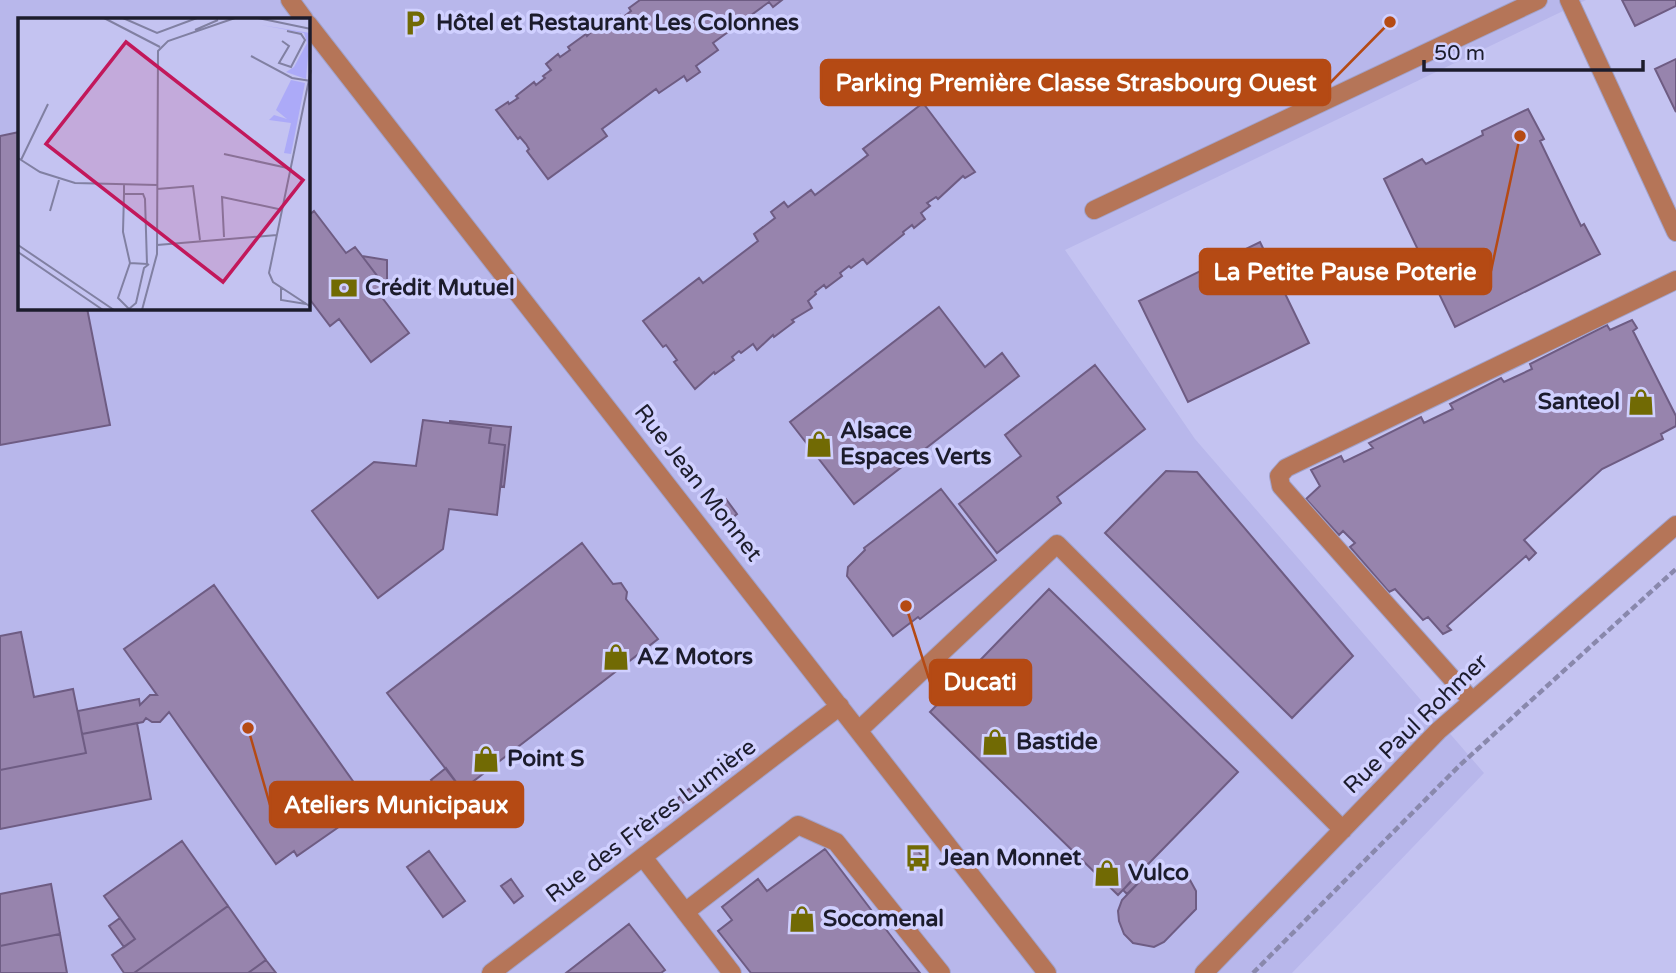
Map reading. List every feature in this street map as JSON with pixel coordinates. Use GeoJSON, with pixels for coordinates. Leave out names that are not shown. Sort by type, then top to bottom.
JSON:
{"type":"FeatureCollection","features":[{"type":"Feature","properties":{"kind":"street"},"geometry":{"type":"LineString","coordinates":[[290,0],[303,18]]}},
{"type":"Feature","properties":{"kind":"street"},"geometry":{"type":"LineString","coordinates":[[1094,210],[1538,0]]}},
{"type":"Feature","properties":{"kind":"street"},"geometry":{"type":"LineString","coordinates":[[1569,0],[1676,232]]}},
{"type":"Feature","properties":{"kind":"street","name":"Rue Jean Monnet"},"geometry":{"type":"LineString","coordinates":[[310,27],[1047,973]]}},
{"type":"Feature","properties":{"kind":"street"},"geometry":{"type":"LineString","coordinates":[[1472,701],[1281,486],[1279,476],[1286,468],[1676,280]]}},
{"type":"Feature","properties":{"kind":"street","name":"Rue Paul Rohmer"},"geometry":{"type":"LineString","coordinates":[[1204,973],[1438,731],[1676,525]]}},
{"type":"Feature","properties":{"kind":"street"},"geometry":{"type":"LineString","coordinates":[[859,730],[1057,544],[1343,830]]}},
{"type":"Feature","properties":{"kind":"street","name":"Rue des Frères Lumière"},"geometry":{"type":"LineString","coordinates":[[491,973],[840,706]]}},
{"type":"Feature","properties":{"kind":"street"},"geometry":{"type":"LineString","coordinates":[[685,912],[798,825],[836,842],[941,973]]}},
{"type":"Feature","properties":{"kind":"street"},"geometry":{"type":"LineString","coordinates":[[643,857],[732,973]]}},
{"type":"Feature","properties":{"kind":"path"},"geometry":{"type":"LineString","coordinates":[[1253,973],[1460,765],[1676,569]]}},
{"type":"Feature","properties":{"kind":"shaded area"},"geometry":{"type":"Polygon","coordinates":[[[0,0],[1586,0],[1065,250],[1195,439],[1484,773],[1292,973],[0,973],[0,0]]]}},
{"type":"Feature","properties":{"kind":"building"},"geometry":{"type":"Polygon","coordinates":[[[640,0],[782,0],[773,7],[769,2],[713,43],[718,50],[696,66],[700,72],[687,81],[684,76],[659,93],[656,89],[602,129],[607,136],[548,179],[527,151],[529,149],[526,144],[520,137],[518,139],[496,110],[518,98],[516,96],[534,82],[536,85],[545,78],[543,76],[551,70],[546,64],[558,54],[560,57],[570,50],[568,47],[586,34],[587,36],[605,18],[610,24],[620,15],[622,18],[631,11],[629,8],[640,0]]]}},
{"type":"Feature","properties":{"kind":"building"},"geometry":{"type":"Polygon","coordinates":[[[1622,0],[1676,0],[1676,6],[1635,26],[1622,0]]]}},
{"type":"Feature","properties":{"kind":"building"},"geometry":{"type":"Polygon","coordinates":[[[1676,59],[1676,112],[1655,69],[1676,59]]]}},
{"type":"Feature","properties":{"kind":"building"},"geometry":{"type":"Polygon","coordinates":[[[923,103],[975,172],[965,178],[963,176],[938,199],[936,197],[927,203],[930,206],[921,213],[925,219],[914,228],[912,225],[867,264],[863,259],[851,268],[849,266],[840,273],[842,276],[826,288],[824,285],[815,292],[808,301],[812,308],[792,320],[794,322],[774,337],[773,335],[757,350],[753,344],[741,353],[739,351],[732,357],[734,360],[715,374],[714,372],[695,389],[674,362],[677,360],[666,345],[663,347],[643,321],[699,278],[703,283],[758,241],[754,234],[775,218],[771,212],[784,202],[788,207],[811,190],[815,195],[868,155],[863,149],[923,103]]]}},
{"type":"Feature","properties":{"kind":"building"},"geometry":{"type":"Polygon","coordinates":[[[1528,109],[1544,139],[1540,141],[1581,226],[1584,224],[1600,254],[1455,327],[1384,179],[1422,159],[1426,164],[1483,135],[1482,131],[1528,109]]]}},
{"type":"Feature","properties":{"kind":"building"},"geometry":{"type":"Polygon","coordinates":[[[18,132],[18,310],[87,310],[110,425],[0,445],[0,136],[18,132]]]}},
{"type":"Feature","properties":{"kind":"building","name":"Crédit Mutuel"},"geometry":{"type":"Polygon","coordinates":[[[314,211],[346,253],[355,247],[384,285],[377,291],[409,333],[371,362],[339,319],[330,326],[310,300],[310,214],[314,211]]]}},
{"type":"Feature","properties":{"kind":"building"},"geometry":{"type":"Polygon","coordinates":[[[1260,242],[1309,343],[1188,402],[1139,301],[1260,242]]]}},
{"type":"Feature","properties":{"kind":"building"},"geometry":{"type":"Polygon","coordinates":[[[362,256],[387,260],[387,279],[382,282],[362,256]]]}},
{"type":"Feature","properties":{"kind":"building"},"geometry":{"type":"Polygon","coordinates":[[[939,307],[985,367],[1002,353],[1019,376],[854,504],[790,422],[939,307]]]}},
{"type":"Feature","properties":{"kind":"building"},"geometry":{"type":"Polygon","coordinates":[[[1632,320],[1637,328],[1633,331],[1676,416],[1676,426],[1661,434],[1663,439],[1602,469],[1524,540],[1536,553],[1529,560],[1526,556],[1447,626],[1451,630],[1443,634],[1428,617],[1423,620],[1395,589],[1389,592],[1350,547],[1355,543],[1343,531],[1339,535],[1306,499],[1320,486],[1311,470],[1341,456],[1344,462],[1373,448],[1369,443],[1421,417],[1424,423],[1453,409],[1450,404],[1501,378],[1504,382],[1532,369],[1530,364],[1607,325],[1610,330],[1632,320]]]}},
{"type":"Feature","properties":{"kind":"building"},"geometry":{"type":"Polygon","coordinates":[[[1095,365],[1145,429],[1057,497],[1061,503],[997,553],[959,504],[1021,456],[1005,435],[1095,365]]]}},
{"type":"Feature","properties":{"kind":"building"},"geometry":{"type":"Polygon","coordinates":[[[423,420],[491,428],[489,443],[505,445],[497,515],[449,509],[443,549],[378,598],[312,511],[374,462],[416,466],[423,420]]]}},
{"type":"Feature","properties":{"kind":"building"},"geometry":{"type":"Polygon","coordinates":[[[450,421],[511,427],[504,487],[501,486],[505,445],[489,443],[491,428],[450,421]]]}},
{"type":"Feature","properties":{"kind":"building"},"geometry":{"type":"Polygon","coordinates":[[[1166,471],[1197,472],[1353,656],[1292,718],[1105,533],[1166,471]]]}},
{"type":"Feature","properties":{"kind":"building"},"geometry":{"type":"Polygon","coordinates":[[[941,489],[996,560],[920,619],[918,617],[893,636],[847,576],[848,567],[864,548],[941,489]]]}},
{"type":"Feature","properties":{"kind":"building"},"geometry":{"type":"Polygon","coordinates":[[[726,499],[737,514],[731,519],[720,503],[726,499]]]}},
{"type":"Feature","properties":{"kind":"building"},"geometry":{"type":"Polygon","coordinates":[[[582,543],[613,584],[621,583],[627,592],[626,599],[658,639],[462,790],[387,693],[582,543]]]}},
{"type":"Feature","properties":{"kind":"building"},"geometry":{"type":"Polygon","coordinates":[[[214,585],[367,801],[350,813],[353,817],[297,856],[294,851],[276,864],[169,712],[160,722],[152,722],[146,718],[143,722],[82,734],[78,711],[139,699],[140,705],[150,695],[157,695],[124,649],[214,585]]]}},
{"type":"Feature","properties":{"kind":"building"},"geometry":{"type":"Polygon","coordinates":[[[1049,589],[1238,772],[1118,895],[930,712],[1049,589]]]}},
{"type":"Feature","properties":{"kind":"building"},"geometry":{"type":"Polygon","coordinates":[[[21,632],[34,697],[73,689],[86,753],[0,770],[0,636],[21,632]]]}},
{"type":"Feature","properties":{"kind":"building"},"geometry":{"type":"Polygon","coordinates":[[[137,723],[151,799],[0,829],[0,770],[86,753],[82,734],[137,723]]]}},
{"type":"Feature","properties":{"kind":"building"},"geometry":{"type":"Polygon","coordinates":[[[446,768],[462,790],[448,802],[431,780],[446,768]]]}},
{"type":"Feature","properties":{"kind":"building"},"geometry":{"type":"Polygon","coordinates":[[[690,788],[695,794],[680,805],[676,800],[690,788]]]}},
{"type":"Feature","properties":{"kind":"building"},"geometry":{"type":"Polygon","coordinates":[[[182,841],[228,906],[134,973],[124,973],[112,955],[135,939],[104,896],[182,841]]]}},
{"type":"Feature","properties":{"kind":"building"},"geometry":{"type":"Polygon","coordinates":[[[916,848],[927,863],[921,867],[910,853],[916,848]]]}},
{"type":"Feature","properties":{"kind":"building"},"geometry":{"type":"Polygon","coordinates":[[[825,849],[920,973],[751,973],[718,931],[732,920],[722,907],[758,879],[767,891],[825,849]]]}},
{"type":"Feature","properties":{"kind":"building"},"geometry":{"type":"Polygon","coordinates":[[[429,851],[465,901],[443,917],[407,867],[429,851]]]}},
{"type":"Feature","properties":{"kind":"building"},"geometry":{"type":"Polygon","coordinates":[[[1171,869],[1184,874],[1190,880],[1196,891],[1196,909],[1164,942],[1154,947],[1133,943],[1124,934],[1119,921],[1118,911],[1122,900],[1145,876],[1156,870],[1171,869]]]}},
{"type":"Feature","properties":{"kind":"building"},"geometry":{"type":"Polygon","coordinates":[[[1140,871],[1145,876],[1127,894],[1123,890],[1140,871]]]}},
{"type":"Feature","properties":{"kind":"building"},"geometry":{"type":"Polygon","coordinates":[[[511,879],[523,896],[514,903],[501,886],[511,879]]]}},
{"type":"Feature","properties":{"kind":"building"},"geometry":{"type":"Polygon","coordinates":[[[51,884],[60,934],[0,946],[0,894],[51,884]]]}},
{"type":"Feature","properties":{"kind":"building"},"geometry":{"type":"Polygon","coordinates":[[[228,906],[266,960],[248,973],[134,973],[228,906]]]}},
{"type":"Feature","properties":{"kind":"building"},"geometry":{"type":"Polygon","coordinates":[[[120,918],[135,939],[124,947],[109,926],[120,918]]]}},
{"type":"Feature","properties":{"kind":"building"},"geometry":{"type":"Polygon","coordinates":[[[629,924],[665,970],[661,973],[566,973],[629,924]]]}},
{"type":"Feature","properties":{"kind":"building"},"geometry":{"type":"Polygon","coordinates":[[[60,934],[67,973],[0,973],[0,946],[60,934]]]}},
{"type":"Feature","properties":{"kind":"building"},"geometry":{"type":"Polygon","coordinates":[[[266,960],[276,973],[248,973],[266,960]]]}},
{"type":"Feature","properties":{"kind":"place","name":"Parking Première Classe Strasbourg Ouest"},"geometry":{"type":"Point","coordinates":[1390,22]}},
{"type":"Feature","properties":{"kind":"place","name":"Hôtel et Restaurant Les Colonnes"},"geometry":{"type":"Point","coordinates":[415,23]}},
{"type":"Feature","properties":{"kind":"place","name":"La Petite Pause Poterie"},"geometry":{"type":"Point","coordinates":[1520,136]}},
{"type":"Feature","properties":{"kind":"place","name":"Crédit Mutuel"},"geometry":{"type":"Point","coordinates":[344,288]}},
{"type":"Feature","properties":{"kind":"place","name":"Santeol"},"geometry":{"type":"Point","coordinates":[1641,402]}},
{"type":"Feature","properties":{"kind":"place","name":"Alsace Espaces Verts"},"geometry":{"type":"Point","coordinates":[819,444]}},
{"type":"Feature","properties":{"kind":"place","name":"Ducati"},"geometry":{"type":"Point","coordinates":[906,606]}},
{"type":"Feature","properties":{"kind":"place","name":"AZ Motors"},"geometry":{"type":"Point","coordinates":[616,657]}},
{"type":"Feature","properties":{"kind":"place","name":"Ateliers Municipaux"},"geometry":{"type":"Point","coordinates":[248,728]}},
{"type":"Feature","properties":{"kind":"place","name":"Bastide"},"geometry":{"type":"Point","coordinates":[995,742]}},
{"type":"Feature","properties":{"kind":"place","name":"Point S"},"geometry":{"type":"Point","coordinates":[486,759]}},
{"type":"Feature","properties":{"kind":"place","name":"Jean Monnet"},"geometry":{"type":"Point","coordinates":[918,858]}},
{"type":"Feature","properties":{"kind":"place","name":"Vulco"},"geometry":{"type":"Point","coordinates":[1107,873]}},
{"type":"Feature","properties":{"kind":"place","name":"Socomenal"},"geometry":{"type":"Point","coordinates":[802,919]}}]}
